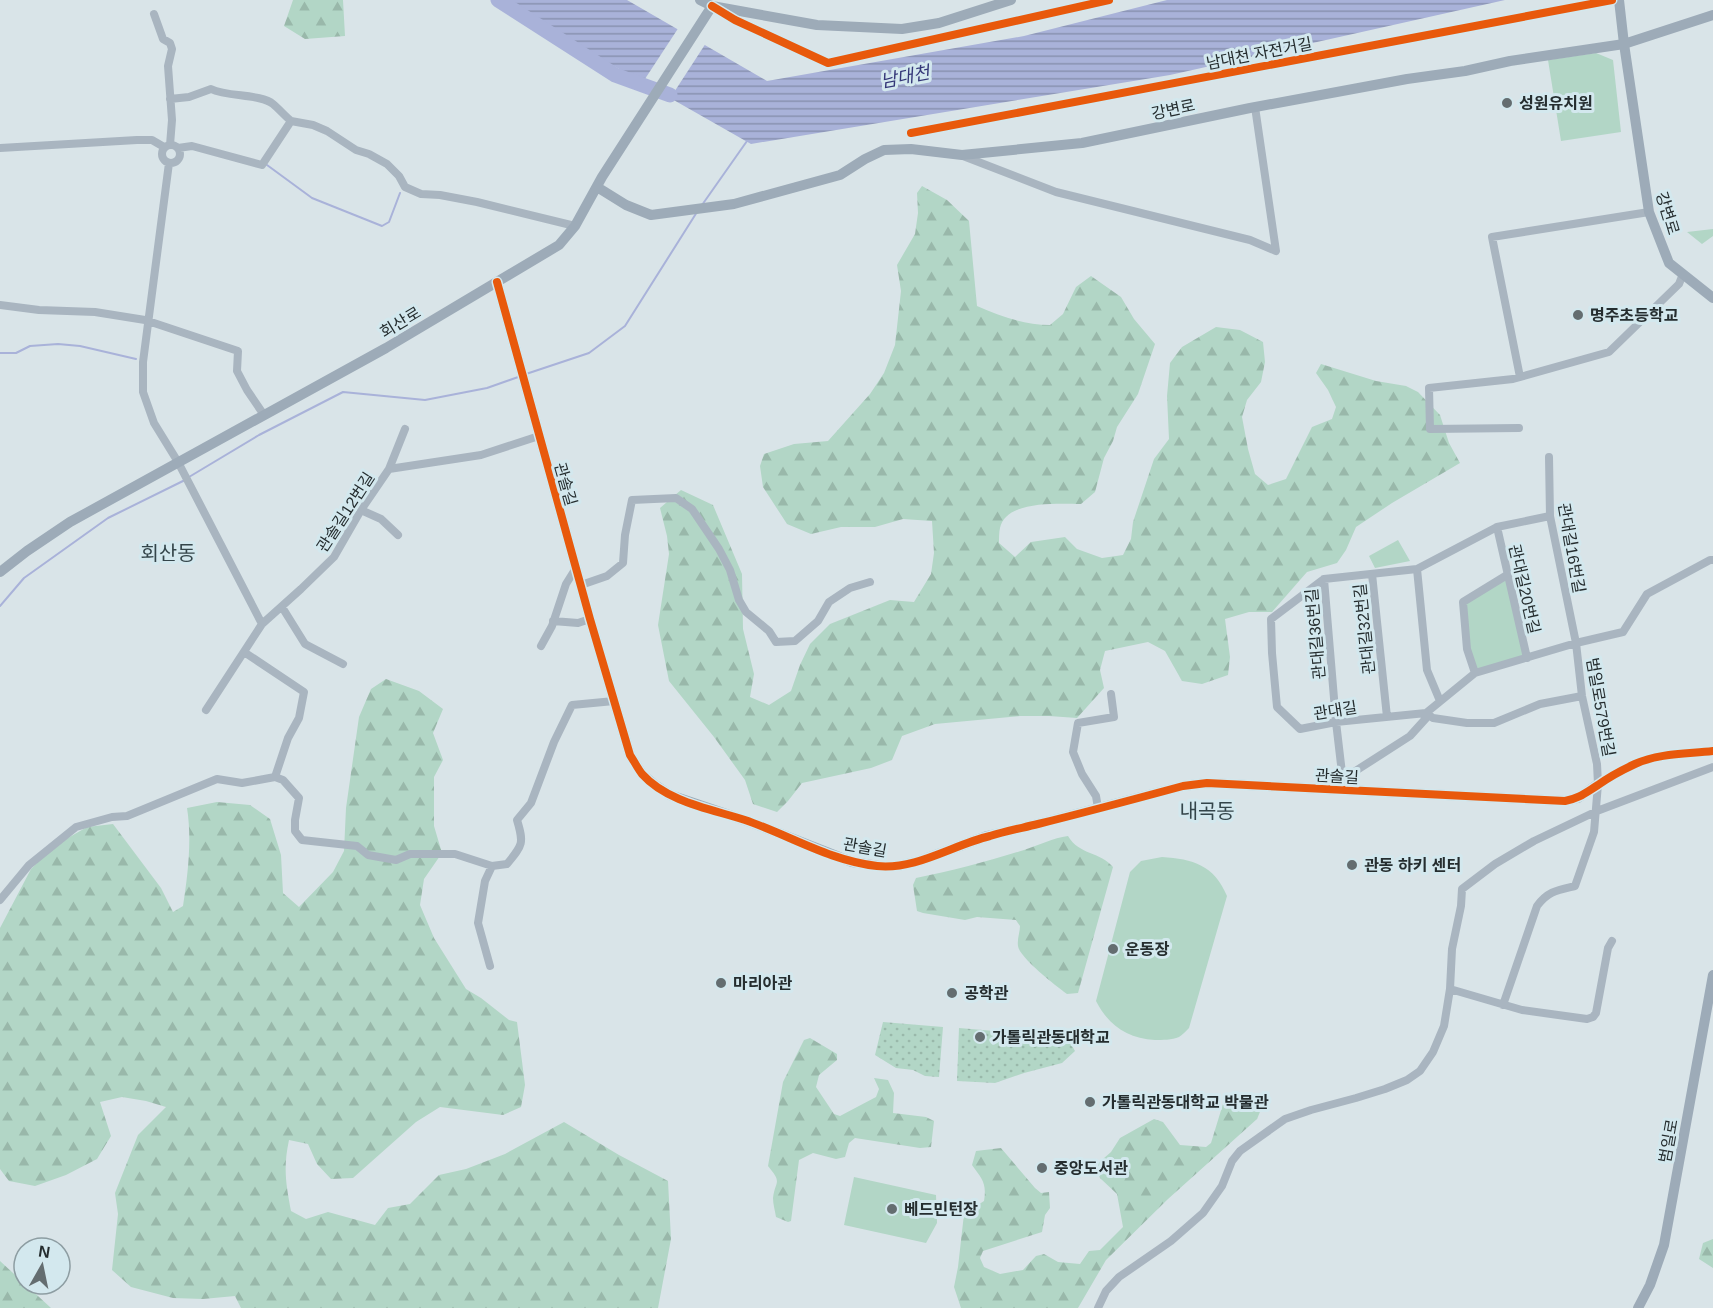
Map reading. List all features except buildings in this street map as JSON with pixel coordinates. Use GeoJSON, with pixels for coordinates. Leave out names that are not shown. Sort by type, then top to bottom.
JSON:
{"type":"FeatureCollection","features":[{"type":"Feature","properties":{"kind":"street"},"geometry":{"type":"LineString","coordinates":[[700,0],[712,6],[817,25],[902,29],[939,23],[1011,0]]}},
{"type":"Feature","properties":{"kind":"street","name":"회산로"},"geometry":{"type":"LineString","coordinates":[[0,572],[70,522],[386,348],[559,245],[575,225],[599,182],[712,6],[722,0]]}},
{"type":"Feature","properties":{"kind":"street","name":"강변로"},"geometry":{"type":"LineString","coordinates":[[1619,0],[1648,212],[1669,263],[1713,298]]}},
{"type":"Feature","properties":{"kind":"street"},"geometry":{"type":"LineString","coordinates":[[154,14],[163,39],[170,43],[172,50],[168,66],[172,120],[167,146],[161,156],[164,161],[173,164],[178,160],[180,154],[178,148]]}},
{"type":"Feature","properties":{"kind":"street","name":"강변로"},"geometry":{"type":"LineString","coordinates":[[599,182],[626,205],[651,214],[734,204],[840,174],[884,150],[910,149],[962,155],[1082,143],[1255,107],[1407,79],[1624,44],[1713,15]]}},
{"type":"Feature","properties":{"kind":"street"},"geometry":{"type":"LineString","coordinates":[[170,99],[189,97],[211,89],[220,93],[260,99],[273,104],[291,121],[313,125],[327,131],[356,150],[387,164],[399,176],[405,187],[420,194],[477,202],[575,225]]}},
{"type":"Feature","properties":{"kind":"street"},"geometry":{"type":"LineString","coordinates":[[962,155],[1056,192],[1250,240],[1276,251],[1255,107]]}},
{"type":"Feature","properties":{"kind":"street"},"geometry":{"type":"LineString","coordinates":[[0,148],[152,140],[178,148],[192,146],[262,165],[291,121]]}},
{"type":"Feature","properties":{"kind":"street"},"geometry":{"type":"LineString","coordinates":[[169,163],[143,362],[143,392],[154,423],[190,484],[262,624]]}},
{"type":"Feature","properties":{"kind":"street"},"geometry":{"type":"LineString","coordinates":[[1520,378],[1492,237],[1648,212]]}},
{"type":"Feature","properties":{"kind":"street"},"geometry":{"type":"LineString","coordinates":[[1519,428],[1430,429],[1429,388],[1520,378],[1609,351],[1679,284],[1683,274]]}},
{"type":"Feature","properties":{"kind":"street","name":"관솔길"},"geometry":{"type":"LineString","coordinates":[[497,282],[630,755],[642,774],[670,795],[753,823],[852,862],[898,866],[939,855],[987,836],[1183,786],[1207,783],[1343,784],[1564,801],[1578,798],[1598,784]]}},
{"type":"Feature","properties":{"kind":"street"},"geometry":{"type":"LineString","coordinates":[[0,305],[39,310],[95,312],[149,321],[238,351],[237,371],[264,415]]}},
{"type":"Feature","properties":{"kind":"street"},"geometry":{"type":"LineString","coordinates":[[388,469],[405,429]]}},
{"type":"Feature","properties":{"kind":"street","name":"관솔길12번길"},"geometry":{"type":"LineString","coordinates":[[206,710],[262,624],[334,557],[388,469],[481,455],[539,436]]}},
{"type":"Feature","properties":{"kind":"street","name":"관대길16번길"},"geometry":{"type":"LineString","coordinates":[[1549,457],[1550,516],[1576,643]]}},
{"type":"Feature","properties":{"kind":"street"},"geometry":{"type":"LineString","coordinates":[[581,585],[608,576],[623,563],[625,536],[632,500],[676,498],[692,509],[719,549],[730,570],[739,600],[746,612],[769,632],[776,642],[795,641],[818,621],[828,602],[850,588],[870,582]]}},
{"type":"Feature","properties":{"kind":"street"},"geometry":{"type":"LineString","coordinates":[[361,510],[381,519],[398,535]]}},
{"type":"Feature","properties":{"kind":"street"},"geometry":{"type":"LineString","coordinates":[[1324,579],[1418,569],[1497,527],[1550,516]]}},
{"type":"Feature","properties":{"kind":"street","name":"관대길20번길"},"geometry":{"type":"LineString","coordinates":[[1497,527],[1527,658]]}},
{"type":"Feature","properties":{"kind":"street"},"geometry":{"type":"LineString","coordinates":[[1343,784],[1410,736],[1440,701],[1475,673],[1576,643],[1623,632],[1647,594],[1710,560],[1713,561]]}},
{"type":"Feature","properties":{"kind":"street"},"geometry":{"type":"LineString","coordinates":[[541,646],[554,621],[566,584],[576,568]]}},
{"type":"Feature","properties":{"kind":"street"},"geometry":{"type":"LineString","coordinates":[[1418,569],[1427,670],[1440,701]]}},
{"type":"Feature","properties":{"kind":"street","name":"관대길32번길"},"geometry":{"type":"LineString","coordinates":[[1372,574],[1387,717]]}},
{"type":"Feature","properties":{"kind":"street"},"geometry":{"type":"LineString","coordinates":[[1475,673],[1467,649],[1463,602],[1508,574]]}},
{"type":"Feature","properties":{"kind":"street","name":"관대길"},"geometry":{"type":"LineString","coordinates":[[1324,579],[1271,619],[1277,707],[1300,729],[1336,722],[1428,714],[1434,718],[1467,723],[1494,723],[1539,704],[1582,696]]}},
{"type":"Feature","properties":{"kind":"street","name":"관대길36번길"},"geometry":{"type":"LineString","coordinates":[[1324,579],[1336,722]]}},
{"type":"Feature","properties":{"kind":"street"},"geometry":{"type":"LineString","coordinates":[[282,607],[305,644],[343,664]]}},
{"type":"Feature","properties":{"kind":"street"},"geometry":{"type":"LineString","coordinates":[[554,621],[578,623],[590,619]]}},
{"type":"Feature","properties":{"kind":"street","name":"범일로579번길"},"geometry":{"type":"LineString","coordinates":[[1503,1005],[1537,906],[1544,897],[1554,891],[1575,886],[1594,832],[1597,811],[1597,764],[1582,696],[1576,643]]}},
{"type":"Feature","properties":{"kind":"street"},"geometry":{"type":"LineString","coordinates":[[244,652],[304,692],[299,718],[288,738],[275,777]]}},
{"type":"Feature","properties":{"kind":"street"},"geometry":{"type":"LineString","coordinates":[[1098,808],[1096,796],[1082,774],[1073,753],[1078,723],[1114,717],[1111,694]]}},
{"type":"Feature","properties":{"kind":"street"},"geometry":{"type":"LineString","coordinates":[[0,900],[29,864],[76,827],[112,817],[127,816],[217,779],[242,783],[275,777],[283,780],[299,798],[295,831],[302,840],[357,846],[368,855],[396,860],[410,854],[455,854],[492,866],[507,864],[517,852],[523,838],[517,820],[531,803],[554,742],[572,705],[614,701]]}},
{"type":"Feature","properties":{"kind":"street","name":"관솔길"},"geometry":{"type":"LineString","coordinates":[[1336,722],[1343,784]]}},
{"type":"Feature","properties":{"kind":"street"},"geometry":{"type":"LineString","coordinates":[[1598,784],[1635,764],[1652,758],[1713,752]]}},
{"type":"Feature","properties":{"kind":"street"},"geometry":{"type":"LineString","coordinates":[[1098,1308],[1106,1291],[1119,1277],[1172,1241],[1203,1213],[1222,1186],[1232,1161],[1240,1151],[1285,1119],[1385,1089],[1407,1080],[1420,1071],[1441,1037],[1444,1026],[1450,989],[1452,949],[1461,906],[1462,889],[1495,864],[1525,846],[1597,811],[1713,767]]}},
{"type":"Feature","properties":{"kind":"street"},"geometry":{"type":"LineString","coordinates":[[490,966],[478,923],[480,901],[492,866]]}},
{"type":"Feature","properties":{"kind":"street"},"geometry":{"type":"LineString","coordinates":[[1450,989],[1522,1010],[1587,1019],[1593,1017],[1596,1012],[1608,948],[1612,941]]}},
{"type":"Feature","properties":{"kind":"street","name":"범일로"},"geometry":{"type":"LineString","coordinates":[[1638,1308],[1650,1285],[1664,1245],[1713,975]]}},
{"type":"Feature","properties":{"kind":"green space"},"geometry":{"type":"Polygon","coordinates":[[[293,0],[343,0],[345,36],[305,39],[284,26],[293,0]]]}},
{"type":"Feature","properties":{"kind":"green space"},"geometry":{"type":"Polygon","coordinates":[[[1596,53],[1613,60],[1621,132],[1561,141],[1548,60],[1596,53]]]}},
{"type":"Feature","properties":{"kind":"green space"},"geometry":{"type":"Polygon","coordinates":[[[922,186],[947,200],[969,221],[977,306],[1012,319],[1050,325],[1063,314],[1076,287],[1091,276],[1121,297],[1134,319],[1155,344],[1138,394],[1117,427],[1104,458],[1095,492],[1081,504],[1047,504],[1012,512],[1004,519],[1000,528],[999,543],[1015,557],[1031,542],[1065,537],[1077,549],[1102,558],[1123,555],[1131,539],[1133,522],[1154,459],[1169,439],[1167,396],[1170,363],[1182,347],[1216,327],[1240,330],[1263,342],[1265,362],[1261,382],[1247,400],[1242,417],[1255,474],[1268,485],[1286,479],[1312,427],[1332,419],[1336,407],[1316,373],[1321,364],[1376,381],[1406,386],[1418,392],[1440,415],[1449,443],[1460,463],[1356,527],[1346,550],[1337,563],[1307,572],[1272,612],[1249,612],[1225,619],[1230,657],[1228,675],[1202,684],[1182,681],[1165,651],[1148,642],[1105,651],[1100,670],[1104,688],[1077,718],[1020,716],[935,724],[902,736],[892,760],[871,768],[802,783],[777,812],[753,804],[745,780],[669,681],[658,625],[669,554],[660,508],[681,490],[713,505],[742,574],[743,629],[754,674],[750,697],[769,705],[791,691],[810,644],[830,624],[890,600],[914,602],[931,574],[934,553],[932,521],[903,519],[875,527],[841,527],[811,534],[787,524],[763,487],[760,466],[764,454],[794,444],[828,441],[870,394],[884,373],[895,345],[901,291],[897,265],[915,234],[918,213],[917,193],[922,186]]]}},
{"type":"Feature","properties":{"kind":"green space"},"geometry":{"type":"Polygon","coordinates":[[[1713,229],[1713,236],[1702,244],[1687,232],[1713,229]]]}},
{"type":"Feature","properties":{"kind":"green space"},"geometry":{"type":"Polygon","coordinates":[[[1398,540],[1410,561],[1375,568],[1369,556],[1398,540]]]}},
{"type":"Feature","properties":{"kind":"green space"},"geometry":{"type":"Polygon","coordinates":[[[1507,575],[1527,658],[1475,673],[1467,649],[1463,602],[1507,575]]]}},
{"type":"Feature","properties":{"kind":"green space"},"geometry":{"type":"Polygon","coordinates":[[[386,679],[419,691],[443,709],[433,733],[443,760],[434,777],[434,826],[442,853],[424,879],[420,905],[434,938],[466,989],[509,1020],[517,1022],[525,1085],[521,1107],[503,1115],[440,1107],[416,1122],[353,1178],[331,1179],[317,1164],[308,1144],[289,1140],[286,1176],[291,1211],[306,1219],[328,1212],[375,1225],[388,1208],[410,1204],[439,1175],[466,1169],[505,1154],[564,1122],[668,1181],[671,1239],[658,1308],[241,1308],[235,1296],[203,1299],[173,1298],[131,1287],[112,1270],[118,1214],[115,1193],[138,1135],[166,1107],[146,1101],[122,1097],[100,1102],[111,1136],[97,1159],[66,1175],[35,1186],[9,1181],[0,1169],[0,928],[31,869],[54,846],[87,827],[113,824],[161,888],[173,912],[183,906],[185,894],[189,844],[187,808],[217,802],[250,805],[270,819],[281,855],[283,893],[299,907],[333,872],[344,851],[346,808],[359,717],[371,689],[386,679]]]}},
{"type":"Feature","properties":{"kind":"green space"},"geometry":{"type":"Polygon","coordinates":[[[1068,836],[1078,847],[1102,858],[1113,867],[1078,993],[1067,994],[1025,957],[1018,946],[1020,926],[1016,920],[977,917],[965,920],[917,911],[913,885],[916,878],[984,862],[1068,836]]]}},
{"type":"Feature","properties":{"kind":"green space"},"geometry":{"type":"Polygon","coordinates":[[[1162,857],[1193,862],[1201,866],[1216,877],[1227,896],[1189,1028],[1176,1038],[1155,1040],[1136,1037],[1120,1029],[1101,1010],[1096,1001],[1130,872],[1141,861],[1162,857]]]}},
{"type":"Feature","properties":{"kind":"green space"},"geometry":{"type":"Polygon","coordinates":[[[883,1022],[943,1027],[939,1077],[925,1076],[913,1070],[896,1068],[875,1055],[883,1022]]]}},
{"type":"Feature","properties":{"kind":"green space"},"geometry":{"type":"Polygon","coordinates":[[[959,1028],[1052,1038],[1067,1037],[1075,1051],[1062,1063],[995,1083],[957,1081],[959,1028]]]}},
{"type":"Feature","properties":{"kind":"green space"},"geometry":{"type":"Polygon","coordinates":[[[810,1038],[837,1054],[837,1060],[819,1075],[816,1087],[834,1114],[840,1116],[876,1097],[879,1089],[874,1078],[888,1080],[894,1093],[893,1113],[926,1117],[934,1121],[931,1147],[920,1148],[855,1138],[849,1143],[845,1157],[836,1159],[813,1153],[799,1160],[791,1221],[788,1222],[776,1217],[773,1198],[777,1179],[768,1166],[783,1082],[804,1040],[810,1038]]]}},
{"type":"Feature","properties":{"kind":"green space"},"geometry":{"type":"Polygon","coordinates":[[[1226,1094],[1249,1095],[1262,1107],[1257,1119],[1168,1199],[1106,1260],[1078,1308],[961,1308],[954,1287],[964,1214],[984,1201],[985,1195],[983,1182],[972,1165],[976,1151],[1001,1148],[1035,1188],[1041,1193],[1049,1192],[1050,1208],[1045,1215],[1042,1232],[983,1251],[980,1258],[984,1267],[1000,1274],[1023,1270],[1036,1256],[1044,1254],[1058,1262],[1080,1264],[1089,1251],[1100,1250],[1123,1227],[1117,1194],[1100,1178],[1096,1165],[1111,1152],[1120,1138],[1154,1119],[1163,1122],[1180,1145],[1206,1147],[1211,1143],[1226,1094]]]}},
{"type":"Feature","properties":{"kind":"green space","name":"베드민턴장"},"geometry":{"type":"Polygon","coordinates":[[[854,1177],[936,1195],[937,1223],[926,1243],[844,1225],[854,1177]]]}},
{"type":"Feature","properties":{"kind":"green space"},"geometry":{"type":"Polygon","coordinates":[[[1713,1239],[1713,1268],[1699,1259],[1703,1243],[1713,1239]]]}},
{"type":"Feature","properties":{"kind":"green space"},"geometry":{"type":"Polygon","coordinates":[[[0,1261],[12,1272],[12,1296],[38,1296],[51,1308],[0,1308],[0,1261]]]}},
{"type":"Feature","properties":{"kind":"water"},"geometry":{"type":"Polygon","coordinates":[[[498,0],[627,0],[767,81],[1024,36],[1167,0],[1505,0],[1170,75],[751,144],[498,0]]]}},
{"type":"Feature","properties":{"kind":"pier"},"geometry":{"type":"Polygon","coordinates":[[[679,27],[706,43],[669,100],[641,85],[679,27]]]}},
{"type":"Feature","properties":{"kind":"waterway","name":"남대천"},"geometry":{"type":"LineString","coordinates":[[498,0],[615,75],[670,95]]}},
{"type":"Feature","properties":{"kind":"waterway"},"geometry":{"type":"LineString","coordinates":[[702,205],[747,141]]}},
{"type":"Feature","properties":{"kind":"waterway"},"geometry":{"type":"LineString","coordinates":[[267,165],[312,198],[382,226],[389,222],[400,193]]}},
{"type":"Feature","properties":{"kind":"waterway"},"geometry":{"type":"LineString","coordinates":[[526,374],[589,353],[625,326],[697,212]]}},
{"type":"Feature","properties":{"kind":"waterway"},"geometry":{"type":"LineString","coordinates":[[0,353],[16,353],[30,346],[58,344],[80,346],[136,359]]}},
{"type":"Feature","properties":{"kind":"waterway"},"geometry":{"type":"LineString","coordinates":[[189,477],[259,435],[343,392],[425,400],[487,388],[521,376]]}},
{"type":"Feature","properties":{"kind":"waterway"},"geometry":{"type":"LineString","coordinates":[[0,606],[24,578],[108,518],[185,480]]}},
{"type":"Feature","properties":{"kind":"cycle path"},"geometry":{"type":"LineString","coordinates":[[712,6],[735,20],[828,63],[1109,0]]}},
{"type":"Feature","properties":{"kind":"cycle path","name":"남대천 자전거길"},"geometry":{"type":"LineString","coordinates":[[911,133],[1612,0]]}},
{"type":"Feature","properties":{"kind":"cycle path"},"geometry":{"type":"LineString","coordinates":[[497,282],[630,755],[642,774],[652,784],[677,798],[745,820],[843,859],[877,866],[892,866],[920,861],[996,834],[1183,786],[1207,783],[1565,801],[1582,795],[1644,760],[1713,751]]}},
{"type":"Feature","properties":{"kind":"place","name":"성원유치원"},"geometry":{"type":"Point","coordinates":[1507,103]}},
{"type":"Feature","properties":{"kind":"place","name":"명주초등학교"},"geometry":{"type":"Point","coordinates":[1578,315]}},
{"type":"Feature","properties":{"kind":"place","name":"관동 하키 센터"},"geometry":{"type":"Point","coordinates":[1352,865]}},
{"type":"Feature","properties":{"kind":"place","name":"운동장"},"geometry":{"type":"Point","coordinates":[1113,949]}},
{"type":"Feature","properties":{"kind":"place","name":"마리아관"},"geometry":{"type":"Point","coordinates":[721,983]}},
{"type":"Feature","properties":{"kind":"place","name":"공학관"},"geometry":{"type":"Point","coordinates":[952,993]}},
{"type":"Feature","properties":{"kind":"place","name":"가톨릭관동대학교"},"geometry":{"type":"Point","coordinates":[980,1037]}},
{"type":"Feature","properties":{"kind":"place","name":"가톨릭관동대학교 박물관"},"geometry":{"type":"Point","coordinates":[1090,1102]}},
{"type":"Feature","properties":{"kind":"place","name":"중앙도서관"},"geometry":{"type":"Point","coordinates":[1042,1168]}},
{"type":"Feature","properties":{"kind":"place","name":"베드민턴장"},"geometry":{"type":"Point","coordinates":[892,1209]}},
{"type":"Feature","properties":{"kind":"district","name":"회산동"},"geometry":{"type":"Point","coordinates":[168,553]}},
{"type":"Feature","properties":{"kind":"district","name":"내곡동"},"geometry":{"type":"Point","coordinates":[1207,811]}}]}
